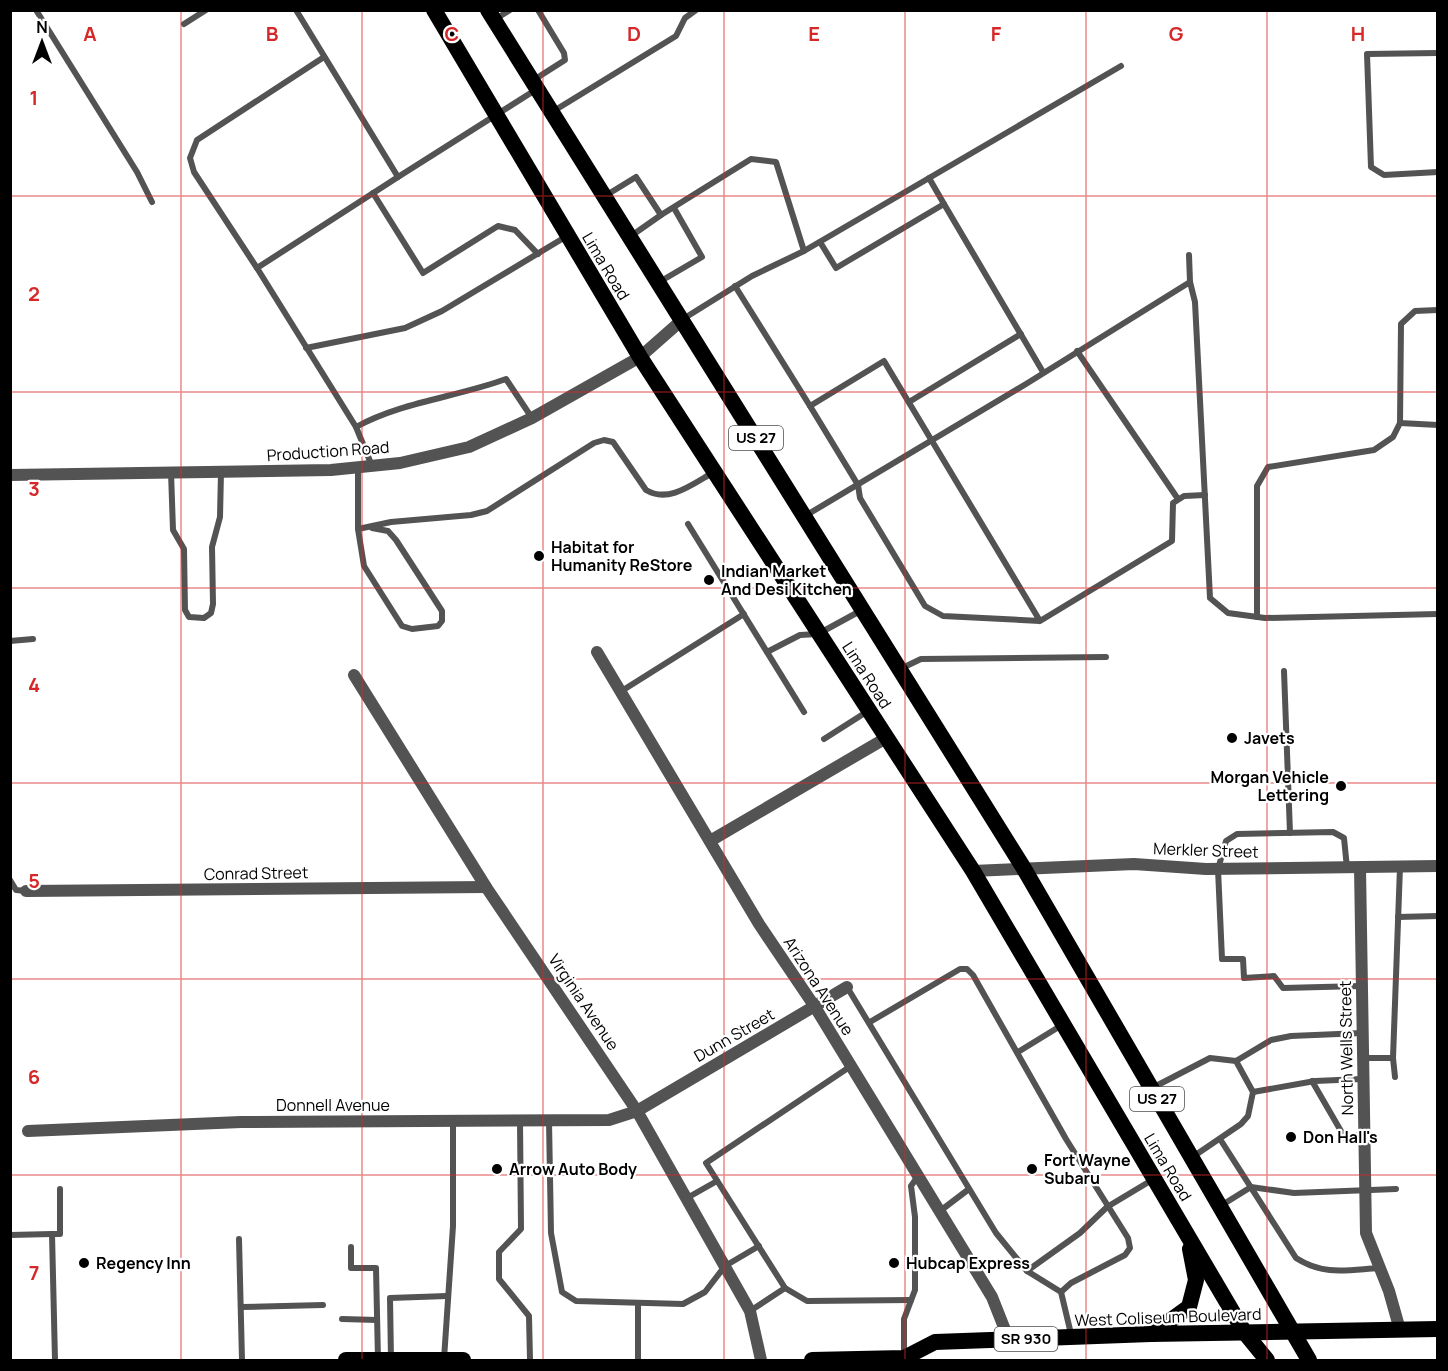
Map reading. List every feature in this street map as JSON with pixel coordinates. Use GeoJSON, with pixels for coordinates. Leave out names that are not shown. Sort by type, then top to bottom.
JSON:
{"type":"FeatureCollection","features":[{"type":"Feature","properties":{"kind":"highway","name":"Lima Road"},"geometry":{"type":"LineString","coordinates":[[434,10],[640,357],[973,871],[1245,1333],[1267,1360]]}},
{"type":"Feature","properties":{"kind":"highway","name":"Lima Road"},"geometry":{"type":"LineString","coordinates":[[491,15],[1023,867],[1309,1360]]}},
{"type":"Feature","properties":{"kind":"highway"},"geometry":{"type":"LineString","coordinates":[[1151,1334],[1181,1316],[1194,1297],[1194,1266],[1185,1230]]}},
{"type":"Feature","properties":{"kind":"highway","name":"West Coliseum Boulevard"},"geometry":{"type":"LineString","coordinates":[[812,1360],[906,1359],[935,1342],[1151,1334],[1437,1329]]}},
{"type":"Feature","properties":{"kind":"highway"},"geometry":{"type":"LineString","coordinates":[[346,1360],[463,1360]]}},
{"type":"Feature","properties":{"kind":"street","name":"Production Road"},"geometry":{"type":"LineString","coordinates":[[10,475],[358,468],[469,447],[532,418],[640,357],[682,320]]}},
{"type":"Feature","properties":{"kind":"street","name":"Arizona Avenue"},"geometry":{"type":"LineString","coordinates":[[597,652],[759,924],[815,1007],[992,1297],[1010,1340]]}},
{"type":"Feature","properties":{"kind":"street","name":"Virginia Avenue"},"geometry":{"type":"LineString","coordinates":[[354,675],[486,887],[638,1111],[750,1311],[761,1360]]}},
{"type":"Feature","properties":{"kind":"street"},"geometry":{"type":"LineString","coordinates":[[710,841],[886,738]]}},
{"type":"Feature","properties":{"kind":"street","name":"Merkler Street"},"geometry":{"type":"LineString","coordinates":[[973,871],[1023,867],[1134,864],[1218,869],[1437,867]]}},
{"type":"Feature","properties":{"kind":"street","name":"North Wells Street"},"geometry":{"type":"LineString","coordinates":[[1354,868],[1361,986],[1366,1233],[1389,1290],[1400,1330]]}},
{"type":"Feature","properties":{"kind":"street","name":"Conrad Street"},"geometry":{"type":"LineString","coordinates":[[26,891],[486,887]]}},
{"type":"Feature","properties":{"kind":"street","name":"Dunn Street"},"geometry":{"type":"LineString","coordinates":[[638,1111],[847,987]]}},
{"type":"Feature","properties":{"kind":"street","name":"Donnell Avenue"},"geometry":{"type":"LineString","coordinates":[[28,1131],[241,1122],[609,1120],[638,1111]]}},
{"type":"Feature","properties":{"kind":"lane"},"geometry":{"type":"LineString","coordinates":[[36,10],[137,172],[152,202]]}},
{"type":"Feature","properties":{"kind":"lane"},"geometry":{"type":"LineString","coordinates":[[184,24],[206,10]]}},
{"type":"Feature","properties":{"kind":"lane"},"geometry":{"type":"LineString","coordinates":[[296,10],[398,177]]}},
{"type":"Feature","properties":{"kind":"lane"},"geometry":{"type":"LineString","coordinates":[[491,15],[510,10]]}},
{"type":"Feature","properties":{"kind":"lane"},"geometry":{"type":"LineString","coordinates":[[258,268],[496,116],[565,60],[564,53],[538,10]]}},
{"type":"Feature","properties":{"kind":"lane"},"geometry":{"type":"LineString","coordinates":[[552,112],[676,36],[685,18],[696,10]]}},
{"type":"Feature","properties":{"kind":"lane"},"geometry":{"type":"LineString","coordinates":[[1437,53],[1367,54],[1371,167],[1384,175],[1437,172]]}},
{"type":"Feature","properties":{"kind":"lane"},"geometry":{"type":"LineString","coordinates":[[324,57],[197,141],[190,158],[194,172],[258,268],[356,427],[372,466]]}},
{"type":"Feature","properties":{"kind":"lane"},"geometry":{"type":"LineString","coordinates":[[682,320],[735,286],[820,242],[1121,66]]}},
{"type":"Feature","properties":{"kind":"lane"},"geometry":{"type":"LineString","coordinates":[[630,236],[750,159],[776,162],[804,251]]}},
{"type":"Feature","properties":{"kind":"lane"},"geometry":{"type":"LineString","coordinates":[[605,196],[636,177],[661,216]]}},
{"type":"Feature","properties":{"kind":"lane"},"geometry":{"type":"LineString","coordinates":[[929,178],[1043,372]]}},
{"type":"Feature","properties":{"kind":"lane"},"geometry":{"type":"LineString","coordinates":[[373,193],[423,273],[498,226],[515,230],[538,254]]}},
{"type":"Feature","properties":{"kind":"lane"},"geometry":{"type":"LineString","coordinates":[[820,242],[836,268],[944,204]]}},
{"type":"Feature","properties":{"kind":"lane"},"geometry":{"type":"LineString","coordinates":[[659,282],[702,257],[674,208]]}},
{"type":"Feature","properties":{"kind":"lane"},"geometry":{"type":"LineString","coordinates":[[306,348],[405,328],[442,311],[568,236]]}},
{"type":"Feature","properties":{"kind":"lane"},"geometry":{"type":"LineString","coordinates":[[1189,255],[1190,282],[1195,302],[1210,598],[1227,613],[1257,617],[1437,614]]}},
{"type":"Feature","properties":{"kind":"lane"},"geometry":{"type":"LineString","coordinates":[[804,516],[932,441],[1190,282]]}},
{"type":"Feature","properties":{"kind":"lane"},"geometry":{"type":"LineString","coordinates":[[735,286],[858,485],[860,498],[925,606],[943,616],[1040,621],[1172,541],[1173,502],[1178,499],[1205,495]]}},
{"type":"Feature","properties":{"kind":"lane"},"geometry":{"type":"LineString","coordinates":[[1257,617],[1257,486],[1268,467],[1374,450],[1393,437],[1400,423],[1401,324],[1415,311],[1437,310]]}},
{"type":"Feature","properties":{"kind":"lane"},"geometry":{"type":"LineString","coordinates":[[909,402],[1021,334]]}},
{"type":"Feature","properties":{"kind":"lane"},"geometry":{"type":"LineString","coordinates":[[1077,351],[1178,499]]}},
{"type":"Feature","properties":{"kind":"lane"},"geometry":{"type":"LineString","coordinates":[[810,406],[884,362],[1040,621]]}},
{"type":"Feature","properties":{"kind":"lane"},"geometry":{"type":"LineString","coordinates":[[356,427],[378,415],[472,391],[506,379],[532,418]]}},
{"type":"Feature","properties":{"kind":"lane"},"geometry":{"type":"LineString","coordinates":[[1400,423],[1437,425]]}},
{"type":"Feature","properties":{"kind":"lane"},"geometry":{"type":"LineString","coordinates":[[358,529],[391,522],[471,515],[487,511],[594,443],[604,440],[613,442],[646,490],[654,495],[683,490],[714,472]]}},
{"type":"Feature","properties":{"kind":"lane"},"geometry":{"type":"LineString","coordinates":[[358,468],[358,529],[364,566],[396,620],[412,629],[438,626],[442,621],[442,611],[396,540],[388,531],[358,529]]}},
{"type":"Feature","properties":{"kind":"lane"},"geometry":{"type":"LineString","coordinates":[[171,472],[173,530],[184,549],[185,610],[189,617],[196,620],[211,613],[213,604],[212,548],[220,517],[221,472]]}},
{"type":"Feature","properties":{"kind":"lane"},"geometry":{"type":"LineString","coordinates":[[688,524],[804,712]]}},
{"type":"Feature","properties":{"kind":"lane"},"geometry":{"type":"LineString","coordinates":[[767,652],[800,635],[818,634],[863,609]]}},
{"type":"Feature","properties":{"kind":"lane"},"geometry":{"type":"LineString","coordinates":[[620,692],[744,614]]}},
{"type":"Feature","properties":{"kind":"lane"},"geometry":{"type":"LineString","coordinates":[[10,640],[33,639]]}},
{"type":"Feature","properties":{"kind":"lane"},"geometry":{"type":"LineString","coordinates":[[900,669],[921,659],[1106,657]]}},
{"type":"Feature","properties":{"kind":"lane"},"geometry":{"type":"LineString","coordinates":[[1284,672],[1290,833]]}},
{"type":"Feature","properties":{"kind":"lane"},"geometry":{"type":"LineString","coordinates":[[824,739],[868,711]]}},
{"type":"Feature","properties":{"kind":"lane"},"geometry":{"type":"LineString","coordinates":[[1354,868],[1344,838],[1334,832],[1237,834],[1226,841],[1218,869],[1222,959],[1243,958],[1244,978],[1274,976],[1283,988],[1361,986]]}},
{"type":"Feature","properties":{"kind":"lane"},"geometry":{"type":"LineString","coordinates":[[1395,1077],[1393,1058],[1400,867]]}},
{"type":"Feature","properties":{"kind":"lane"},"geometry":{"type":"LineString","coordinates":[[10,880],[16,890],[26,891]]}},
{"type":"Feature","properties":{"kind":"lane"},"geometry":{"type":"LineString","coordinates":[[1398,917],[1437,916]]}},
{"type":"Feature","properties":{"kind":"lane"},"geometry":{"type":"LineString","coordinates":[[870,1022],[960,969],[967,969],[992,1005],[1107,1207],[1128,1238],[1130,1248],[1125,1255],[1071,1283],[1061,1292]]}},
{"type":"Feature","properties":{"kind":"lane"},"geometry":{"type":"LineString","coordinates":[[847,987],[996,1233],[1027,1271],[1061,1292],[1071,1338]]}},
{"type":"Feature","properties":{"kind":"lane"},"geometry":{"type":"LineString","coordinates":[[1018,1052],[1062,1025]]}},
{"type":"Feature","properties":{"kind":"lane"},"geometry":{"type":"LineString","coordinates":[[1151,1088],[1210,1058],[1236,1061],[1271,1040],[1291,1036],[1362,1033]]}},
{"type":"Feature","properties":{"kind":"lane"},"geometry":{"type":"LineString","coordinates":[[1362,1058],[1393,1058]]}},
{"type":"Feature","properties":{"kind":"lane"},"geometry":{"type":"LineString","coordinates":[[1191,1158],[1241,1124],[1248,1116],[1253,1092],[1236,1061]]}},
{"type":"Feature","properties":{"kind":"lane"},"geometry":{"type":"LineString","coordinates":[[851,1066],[706,1163],[785,1288],[807,1301],[911,1300]]}},
{"type":"Feature","properties":{"kind":"lane"},"geometry":{"type":"LineString","coordinates":[[1253,1092],[1312,1081],[1362,1079]]}},
{"type":"Feature","properties":{"kind":"lane"},"geometry":{"type":"LineString","coordinates":[[1312,1081],[1345,1138],[1363,1134]]}},
{"type":"Feature","properties":{"kind":"lane"},"geometry":{"type":"LineString","coordinates":[[520,1120],[521,1228],[499,1252],[499,1279],[529,1316],[530,1360]]}},
{"type":"Feature","properties":{"kind":"lane"},"geometry":{"type":"LineString","coordinates":[[549,1120],[551,1233],[562,1292],[576,1301],[683,1304],[705,1292],[725,1266],[759,1246]]}},
{"type":"Feature","properties":{"kind":"lane"},"geometry":{"type":"LineString","coordinates":[[444,1360],[453,1226],[453,1121]]}},
{"type":"Feature","properties":{"kind":"lane"},"geometry":{"type":"LineString","coordinates":[[1220,1139],[1296,1258],[1312,1268],[1329,1271],[1379,1268]]}},
{"type":"Feature","properties":{"kind":"lane"},"geometry":{"type":"LineString","coordinates":[[906,1359],[904,1319],[915,1280],[915,1217],[911,1186],[918,1176]]}},
{"type":"Feature","properties":{"kind":"lane"},"geometry":{"type":"LineString","coordinates":[[1027,1271],[1080,1233],[1107,1207],[1154,1178]]}},
{"type":"Feature","properties":{"kind":"lane"},"geometry":{"type":"LineString","coordinates":[[687,1198],[717,1180]]}},
{"type":"Feature","properties":{"kind":"lane"},"geometry":{"type":"LineString","coordinates":[[1219,1207],[1251,1187],[1294,1192],[1396,1189]]}},
{"type":"Feature","properties":{"kind":"lane"},"geometry":{"type":"LineString","coordinates":[[940,1211],[969,1189]]}},
{"type":"Feature","properties":{"kind":"lane"},"geometry":{"type":"LineString","coordinates":[[10,1234],[60,1234],[60,1190]]}},
{"type":"Feature","properties":{"kind":"lane"},"geometry":{"type":"LineString","coordinates":[[52,1234],[55,1360]]}},
{"type":"Feature","properties":{"kind":"lane"},"geometry":{"type":"LineString","coordinates":[[239,1239],[242,1360]]}},
{"type":"Feature","properties":{"kind":"lane"},"geometry":{"type":"LineString","coordinates":[[351,1247],[351,1268],[376,1268],[378,1360]]}},
{"type":"Feature","properties":{"kind":"lane"},"geometry":{"type":"LineString","coordinates":[[750,1311],[785,1288]]}},
{"type":"Feature","properties":{"kind":"lane"},"geometry":{"type":"LineString","coordinates":[[391,1360],[390,1298],[447,1296]]}},
{"type":"Feature","properties":{"kind":"lane"},"geometry":{"type":"LineString","coordinates":[[638,1303],[638,1360]]}},
{"type":"Feature","properties":{"kind":"lane"},"geometry":{"type":"LineString","coordinates":[[241,1307],[323,1305]]}},
{"type":"Feature","properties":{"kind":"lane"},"geometry":{"type":"LineString","coordinates":[[342,1319],[377,1320]]}},
{"type":"Feature","properties":{"kind":"place","name":"Habitat for Humanity ReStore"},"geometry":{"type":"Point","coordinates":[539,556]}},
{"type":"Feature","properties":{"kind":"place","name":"Indian Market And Desi Kitchen"},"geometry":{"type":"Point","coordinates":[709,580]}},
{"type":"Feature","properties":{"kind":"place","name":"Javets"},"geometry":{"type":"Point","coordinates":[1232,738]}},
{"type":"Feature","properties":{"kind":"place","name":"Morgan Vehicle Lettering"},"geometry":{"type":"Point","coordinates":[1341,786]}},
{"type":"Feature","properties":{"kind":"place","name":"Don Hall's"},"geometry":{"type":"Point","coordinates":[1291,1137]}},
{"type":"Feature","properties":{"kind":"place","name":"Arrow Auto Body"},"geometry":{"type":"Point","coordinates":[497,1169]}},
{"type":"Feature","properties":{"kind":"place","name":"Fort Wayne Subaru"},"geometry":{"type":"Point","coordinates":[1032,1169]}},
{"type":"Feature","properties":{"kind":"place","name":"Regency Inn"},"geometry":{"type":"Point","coordinates":[84,1263]}},
{"type":"Feature","properties":{"kind":"place","name":"Hubcap Express"},"geometry":{"type":"Point","coordinates":[894,1263]}}]}
